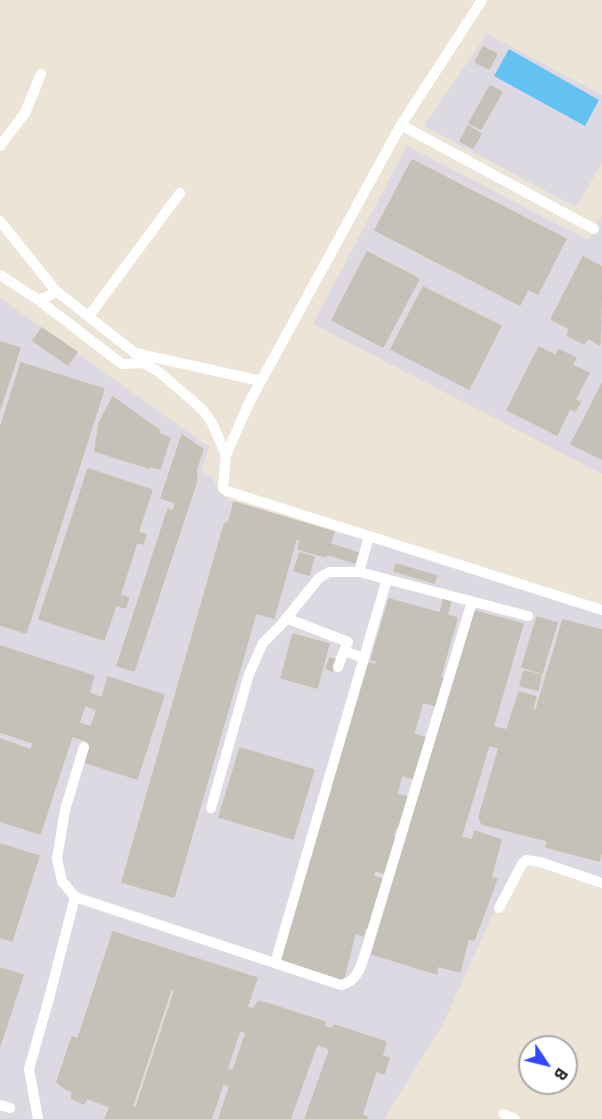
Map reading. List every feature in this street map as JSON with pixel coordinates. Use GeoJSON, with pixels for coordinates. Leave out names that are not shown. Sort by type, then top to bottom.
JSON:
{"type":"FeatureCollection","features":[{"type":"Feature","properties":{"kind":"street"},"geometry":{"type":"LineString","coordinates":[[482,0],[401,124],[261,381],[226,455],[222,483],[223,488],[227,491],[602,610]]}},
{"type":"Feature","properties":{"kind":"street"},"geometry":{"type":"LineString","coordinates":[[0,146],[25,112],[41,74]]}},
{"type":"Feature","properties":{"kind":"street"},"geometry":{"type":"LineString","coordinates":[[401,124],[594,230]]}},
{"type":"Feature","properties":{"kind":"street"},"geometry":{"type":"LineString","coordinates":[[89,316],[180,193]]}},
{"type":"Feature","properties":{"kind":"street"},"geometry":{"type":"LineString","coordinates":[[0,220],[56,291],[135,353],[261,381]]}},
{"type":"Feature","properties":{"kind":"street"},"geometry":{"type":"LineString","coordinates":[[0,275],[37,299],[122,364],[140,363],[159,372],[202,409],[212,423],[226,455]]}},
{"type":"Feature","properties":{"kind":"street"},"geometry":{"type":"LineString","coordinates":[[37,299],[45,298],[56,291]]}},
{"type":"Feature","properties":{"kind":"street"},"geometry":{"type":"LineString","coordinates":[[359,572],[369,536]]}},
{"type":"Feature","properties":{"kind":"street"},"geometry":{"type":"LineString","coordinates":[[210,808],[249,674],[263,643],[319,578],[329,572],[359,572],[528,616]]}},
{"type":"Feature","properties":{"kind":"street"},"geometry":{"type":"LineString","coordinates":[[275,963],[387,579]]}},
{"type":"Feature","properties":{"kind":"street"},"geometry":{"type":"LineString","coordinates":[[84,747],[65,810],[57,859],[63,881],[75,897],[341,985],[355,979],[368,944],[472,602]]}},
{"type":"Feature","properties":{"kind":"street"},"geometry":{"type":"LineString","coordinates":[[286,618],[348,642],[338,668]]}},
{"type":"Feature","properties":{"kind":"street"},"geometry":{"type":"LineString","coordinates":[[344,651],[364,658]]}},
{"type":"Feature","properties":{"kind":"street"},"geometry":{"type":"LineString","coordinates":[[499,908],[526,860],[540,862],[602,883]]}},
{"type":"Feature","properties":{"kind":"street"},"geometry":{"type":"LineString","coordinates":[[38,1119],[29,1069],[75,897]]}},
{"type":"Feature","properties":{"kind":"street"},"geometry":{"type":"LineString","coordinates":[[504,1114],[515,1119]]}},
{"type":"Feature","properties":{"kind":"shaded area"},"geometry":{"type":"Polygon","coordinates":[[[487,34],[602,95],[602,163],[576,207],[424,126],[487,34]]]}},
{"type":"Feature","properties":{"kind":"shaded area"},"geometry":{"type":"Polygon","coordinates":[[[407,146],[588,240],[602,215],[602,474],[313,324],[407,146]]]}},
{"type":"Feature","properties":{"kind":"shaded area"},"geometry":{"type":"Polygon","coordinates":[[[0,298],[209,447],[202,470],[214,480],[219,492],[230,501],[343,535],[360,533],[602,610],[602,880],[525,857],[496,907],[443,1024],[384,1119],[0,1119],[0,298]]]}},
{"type":"Feature","properties":{"kind":"water"},"geometry":{"type":"Polygon","coordinates":[[[509,49],[599,100],[585,126],[494,76],[509,49]]]}},
{"type":"Feature","properties":{"kind":"building"},"geometry":{"type":"Polygon","coordinates":[[[483,47],[497,54],[489,69],[475,62],[483,47]]]}},
{"type":"Feature","properties":{"kind":"building"},"geometry":{"type":"Polygon","coordinates":[[[490,86],[502,92],[481,129],[469,123],[490,86]]]}},
{"type":"Feature","properties":{"kind":"building"},"geometry":{"type":"Polygon","coordinates":[[[468,126],[481,134],[473,148],[460,141],[468,126]]]}},
{"type":"Feature","properties":{"kind":"building"},"geometry":{"type":"Polygon","coordinates":[[[412,160],[566,239],[538,294],[528,289],[520,305],[375,230],[412,160]]]}},
{"type":"Feature","properties":{"kind":"building"},"geometry":{"type":"Polygon","coordinates":[[[367,252],[419,279],[383,347],[332,320],[367,252]]]}},
{"type":"Feature","properties":{"kind":"building"},"geometry":{"type":"Polygon","coordinates":[[[583,257],[602,267],[600,345],[588,338],[584,344],[567,335],[570,329],[551,319],[583,257]]]}},
{"type":"Feature","properties":{"kind":"building"},"geometry":{"type":"Polygon","coordinates":[[[423,287],[501,326],[469,389],[391,349],[423,287]]]}},
{"type":"Feature","properties":{"kind":"building"},"geometry":{"type":"Polygon","coordinates":[[[42,328],[77,352],[68,365],[33,341],[42,328]]]}},
{"type":"Feature","properties":{"kind":"building"},"geometry":{"type":"Polygon","coordinates":[[[0,342],[20,348],[0,409],[0,342]]]}},
{"type":"Feature","properties":{"kind":"building"},"geometry":{"type":"Polygon","coordinates":[[[539,347],[556,356],[559,350],[576,358],[572,365],[589,373],[575,400],[580,402],[575,411],[570,408],[557,435],[507,410],[539,347]]]}},
{"type":"Feature","properties":{"kind":"building"},"geometry":{"type":"Polygon","coordinates":[[[21,363],[104,389],[26,633],[0,625],[0,429],[21,363]]]}},
{"type":"Feature","properties":{"kind":"building"},"geometry":{"type":"Polygon","coordinates":[[[602,384],[602,459],[571,444],[602,384]]]}},
{"type":"Feature","properties":{"kind":"building"},"geometry":{"type":"Polygon","coordinates":[[[113,397],[159,430],[159,434],[170,438],[160,469],[149,466],[149,468],[95,451],[99,423],[113,397]]]}},
{"type":"Feature","properties":{"kind":"building"},"geometry":{"type":"Polygon","coordinates":[[[182,435],[203,449],[196,470],[197,480],[134,671],[117,666],[168,509],[173,511],[176,503],[161,498],[182,435]]]}},
{"type":"Feature","properties":{"kind":"building"},"geometry":{"type":"Polygon","coordinates":[[[88,469],[152,490],[138,532],[146,535],[143,544],[137,542],[120,595],[129,598],[125,608],[116,605],[104,640],[39,619],[88,469]]]}},
{"type":"Feature","properties":{"kind":"building"},"geometry":{"type":"Polygon","coordinates":[[[234,502],[334,532],[326,557],[298,549],[300,540],[296,539],[274,618],[256,613],[174,897],[122,882],[224,525],[229,521],[234,502]]]}},
{"type":"Feature","properties":{"kind":"building"},"geometry":{"type":"Polygon","coordinates":[[[330,544],[358,553],[355,563],[327,554],[330,544]]]}},
{"type":"Feature","properties":{"kind":"building"},"geometry":{"type":"Polygon","coordinates":[[[300,553],[314,557],[309,575],[294,571],[300,553]]]}},
{"type":"Feature","properties":{"kind":"building"},"geometry":{"type":"Polygon","coordinates":[[[396,564],[437,576],[434,583],[394,571],[396,564]]]}},
{"type":"Feature","properties":{"kind":"building"},"geometry":{"type":"Polygon","coordinates":[[[389,599],[440,613],[444,599],[451,601],[447,615],[457,618],[440,678],[444,679],[436,706],[422,702],[429,680],[376,664],[377,661],[371,660],[389,599]]]}},
{"type":"Feature","properties":{"kind":"building"},"geometry":{"type":"Polygon","coordinates":[[[474,611],[523,624],[493,727],[507,730],[499,748],[489,745],[461,837],[472,840],[475,831],[501,840],[491,878],[497,879],[474,940],[468,939],[460,972],[437,966],[437,974],[372,954],[474,611]]]}},
{"type":"Feature","properties":{"kind":"building"},"geometry":{"type":"Polygon","coordinates":[[[537,617],[557,623],[542,673],[522,667],[537,617]]]}},
{"type":"Feature","properties":{"kind":"building"},"geometry":{"type":"Polygon","coordinates":[[[563,620],[602,630],[602,736],[534,717],[563,620]]]}},
{"type":"Feature","properties":{"kind":"building"},"geometry":{"type":"Polygon","coordinates":[[[293,634],[329,644],[317,688],[281,678],[293,634]]]}},
{"type":"Feature","properties":{"kind":"building"},"geometry":{"type":"Polygon","coordinates":[[[0,646],[94,676],[89,693],[102,698],[108,677],[164,695],[137,779],[81,761],[87,741],[72,736],[40,834],[0,821],[0,739],[31,750],[33,743],[0,732],[0,646]],[[85,705],[79,723],[91,727],[97,710],[85,705]]]}},
{"type":"Feature","properties":{"kind":"building"},"geometry":{"type":"Polygon","coordinates":[[[330,658],[336,660],[332,671],[326,668],[330,658]]]}},
{"type":"Feature","properties":{"kind":"building"},"geometry":{"type":"Polygon","coordinates":[[[369,663],[429,680],[343,981],[280,962],[369,663]]]}},
{"type":"Feature","properties":{"kind":"building"},"geometry":{"type":"Polygon","coordinates":[[[524,671],[541,675],[538,690],[520,686],[524,671]]]}},
{"type":"Feature","properties":{"kind":"building"},"geometry":{"type":"Polygon","coordinates":[[[519,692],[536,697],[522,744],[504,739],[519,692]]]}},
{"type":"Feature","properties":{"kind":"building"},"geometry":{"type":"Polygon","coordinates":[[[533,710],[536,711],[534,717],[602,736],[602,851],[599,861],[546,847],[548,841],[482,824],[479,817],[499,748],[504,739],[522,744],[533,710]]]}},
{"type":"Feature","properties":{"kind":"building"},"geometry":{"type":"Polygon","coordinates":[[[413,734],[426,738],[415,779],[401,775],[413,734]]]}},
{"type":"Feature","properties":{"kind":"building"},"geometry":{"type":"Polygon","coordinates":[[[240,748],[314,770],[293,839],[219,817],[240,748]]]}},
{"type":"Feature","properties":{"kind":"building"},"geometry":{"type":"Polygon","coordinates":[[[396,794],[407,797],[398,827],[388,824],[396,794]]]}},
{"type":"Feature","properties":{"kind":"building"},"geometry":{"type":"Polygon","coordinates":[[[388,824],[396,826],[393,836],[398,837],[386,874],[374,870],[388,824]]]}},
{"type":"Feature","properties":{"kind":"building"},"geometry":{"type":"Polygon","coordinates":[[[0,844],[39,856],[12,941],[0,937],[0,844]]]}},
{"type":"Feature","properties":{"kind":"building"},"geometry":{"type":"Polygon","coordinates":[[[373,876],[382,879],[369,929],[365,928],[363,936],[355,933],[373,876]]]}},
{"type":"Feature","properties":{"kind":"building"},"geometry":{"type":"Polygon","coordinates":[[[113,932],[257,978],[247,1007],[253,1009],[259,1001],[325,1022],[324,1026],[333,1029],[334,1025],[386,1042],[382,1056],[389,1058],[384,1074],[376,1071],[362,1115],[367,1117],[366,1119],[305,1119],[330,1049],[317,1044],[290,1119],[219,1119],[230,1086],[223,1084],[211,1119],[105,1119],[110,1107],[87,1098],[84,1104],[71,1098],[73,1092],[57,1082],[72,1037],[78,1039],[113,932]],[[171,989],[132,1107],[136,1108],[175,990],[171,989]],[[240,1030],[227,1069],[233,1071],[246,1033],[240,1030]]]}},
{"type":"Feature","properties":{"kind":"building"},"geometry":{"type":"Polygon","coordinates":[[[0,968],[23,975],[0,1046],[0,968]]]}}]}
